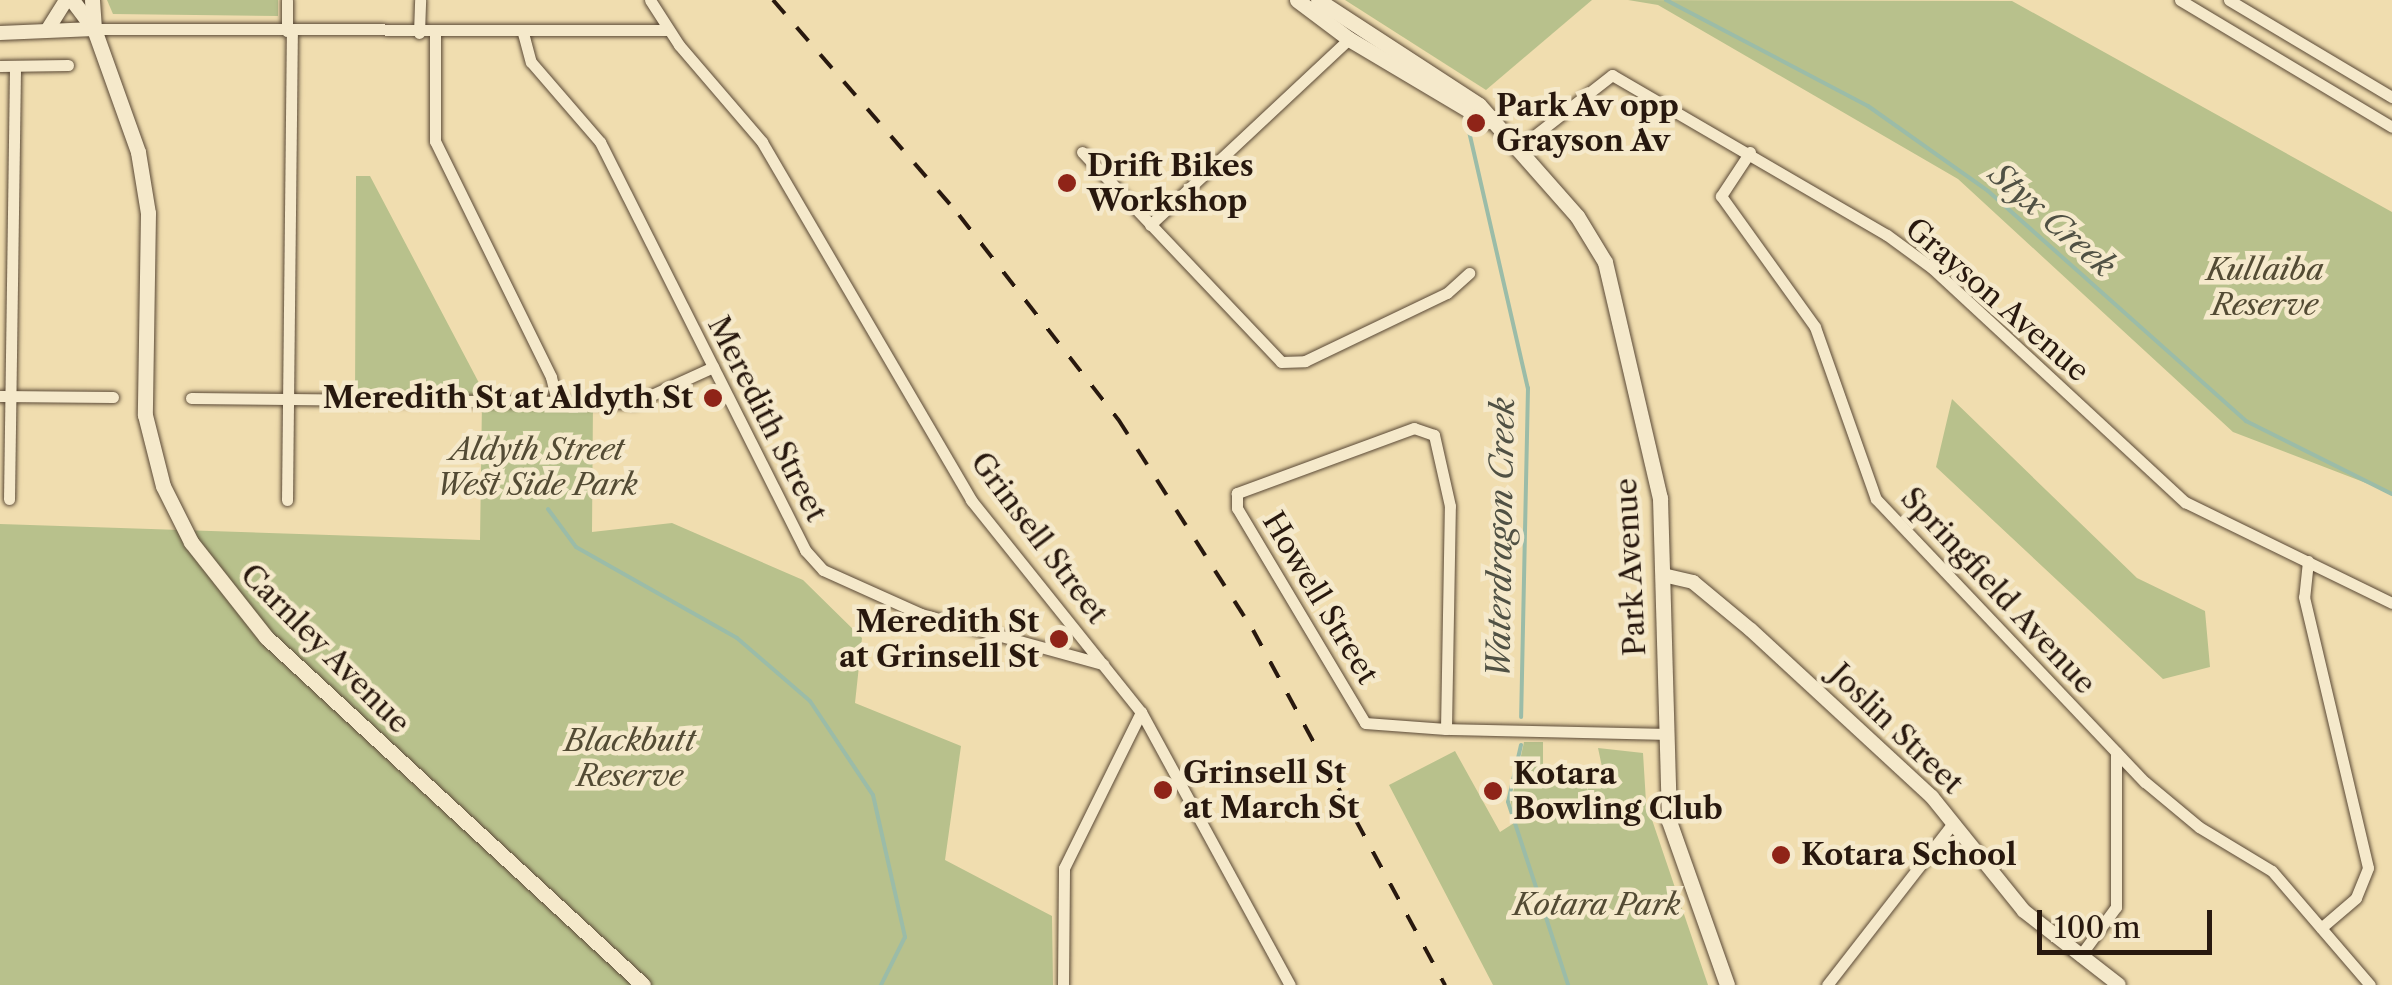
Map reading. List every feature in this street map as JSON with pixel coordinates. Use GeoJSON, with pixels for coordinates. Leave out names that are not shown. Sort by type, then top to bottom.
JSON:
{"type":"FeatureCollection","features":[{"type":"Feature","properties":{"kind":"main road","name":"Carnley Avenue"},"geometry":{"type":"LineString","coordinates":[[69,0],[94,30]]}},
{"type":"Feature","properties":{"kind":"main road","name":"Carnley Avenue"},"geometry":{"type":"LineString","coordinates":[[92,0],[94,30],[138,152],[148,213],[146,415],[164,486],[191,542],[266,637],[643,985]]}},
{"type":"Feature","properties":{"kind":"main road","name":"Park Avenue"},"geometry":{"type":"LineString","coordinates":[[1297,0],[1349,39],[1492,124]]}},
{"type":"Feature","properties":{"kind":"main road"},"geometry":{"type":"LineString","coordinates":[[1310,0],[1344,26],[1349,39],[1423,66]]}},
{"type":"Feature","properties":{"kind":"main road","name":"Park Avenue"},"geometry":{"type":"LineString","coordinates":[[1318,0],[1479,106],[1578,216],[1609,276],[1658,479],[1670,820],[1727,985]]}},
{"type":"Feature","properties":{"kind":"street"},"geometry":{"type":"LineString","coordinates":[[48,29],[69,0]]}},
{"type":"Feature","properties":{"kind":"street"},"geometry":{"type":"LineString","coordinates":[[286,500],[287,0]]}},
{"type":"Feature","properties":{"kind":"street"},"geometry":{"type":"LineString","coordinates":[[419,33],[420,0]]}},
{"type":"Feature","properties":{"kind":"street","name":"Grinsell Street"},"geometry":{"type":"LineString","coordinates":[[650,0],[668,30],[762,142],[971,500],[1140,712],[1290,985]]}},
{"type":"Feature","properties":{"kind":"street"},"geometry":{"type":"LineString","coordinates":[[2180,0],[2392,128]]}},
{"type":"Feature","properties":{"kind":"street"},"geometry":{"type":"LineString","coordinates":[[2229,0],[2392,96]]}},
{"type":"Feature","properties":{"kind":"street"},"geometry":{"type":"LineString","coordinates":[[0,33],[48,29],[419,33],[668,30]]}},
{"type":"Feature","properties":{"kind":"street"},"geometry":{"type":"LineString","coordinates":[[435,33],[435,141],[557,401]]}},
{"type":"Feature","properties":{"kind":"street","name":"Meredith Street"},"geometry":{"type":"LineString","coordinates":[[523,33],[531,62],[600,142],[805,550],[823,570],[921,614],[1105,664]]}},
{"type":"Feature","properties":{"kind":"street"},"geometry":{"type":"LineString","coordinates":[[1150,225],[1349,39]]}},
{"type":"Feature","properties":{"kind":"street"},"geometry":{"type":"LineString","coordinates":[[0,66],[68,65]]}},
{"type":"Feature","properties":{"kind":"street"},"geometry":{"type":"LineString","coordinates":[[9,499],[5,396],[15,66]]}},
{"type":"Feature","properties":{"kind":"street","name":"Grayson Avenue"},"geometry":{"type":"LineString","coordinates":[[1516,150],[1612,75],[1750,152],[1932,268],[2184,502],[2392,602]]}},
{"type":"Feature","properties":{"kind":"street"},"geometry":{"type":"LineString","coordinates":[[1082,152],[1272,356],[1286,363],[1305,360],[1447,293],[1468,273]]}},
{"type":"Feature","properties":{"kind":"street","name":"Springfield Avenue"},"geometry":{"type":"LineString","coordinates":[[1750,152],[1721,196],[1815,327],[1876,499],[2172,808],[2254,856],[2370,985]]}},
{"type":"Feature","properties":{"kind":"street"},"geometry":{"type":"LineString","coordinates":[[191,398],[639,403],[712,367]]}},
{"type":"Feature","properties":{"kind":"street"},"geometry":{"type":"LineString","coordinates":[[5,396],[113,397]]}},
{"type":"Feature","properties":{"kind":"street"},"geometry":{"type":"LineString","coordinates":[[1436,418],[1429,430],[1440,446],[1450,497],[1446,729]]}},
{"type":"Feature","properties":{"kind":"street","name":"Howell Street"},"geometry":{"type":"LineString","coordinates":[[1429,430],[1414,428],[1242,490],[1235,499],[1365,723],[1446,729],[1664,734]]}},
{"type":"Feature","properties":{"kind":"street"},"geometry":{"type":"LineString","coordinates":[[2308,561],[2304,596],[2368,868],[2356,898],[2321,928]]}},
{"type":"Feature","properties":{"kind":"street","name":"Joslin Street"},"geometry":{"type":"LineString","coordinates":[[1663,575],[1686,578],[1720,603],[1932,796],[2007,894],[2119,985]]}},
{"type":"Feature","properties":{"kind":"street"},"geometry":{"type":"LineString","coordinates":[[1063,985],[1064,868],[1140,712]]}},
{"type":"Feature","properties":{"kind":"street"},"geometry":{"type":"LineString","coordinates":[[2080,956],[2110,917],[2118,895],[2116,752]]}},
{"type":"Feature","properties":{"kind":"street"},"geometry":{"type":"LineString","coordinates":[[1827,985],[1953,823]]}},
{"type":"Feature","properties":{"kind":"green space"},"geometry":{"type":"Polygon","coordinates":[[[107,0],[278,0],[278,16],[113,14],[107,0]]]}},
{"type":"Feature","properties":{"kind":"green space"},"geometry":{"type":"Polygon","coordinates":[[[1345,0],[1592,0],[1486,90],[1345,0]]]}},
{"type":"Feature","properties":{"kind":"green space","name":"Kullaiba Reserve"},"geometry":{"type":"Polygon","coordinates":[[[1628,0],[2012,1],[2392,212],[2392,493],[2233,432],[1958,179],[1658,5],[1628,0]]]}},
{"type":"Feature","properties":{"kind":"green space","name":"Blackbutt Reserve"},"geometry":{"type":"Polygon","coordinates":[[[356,176],[370,176],[488,400],[593,402],[592,532],[672,523],[803,580],[862,638],[855,703],[961,746],[945,860],[1052,916],[1053,985],[0,985],[0,524],[480,540],[482,401],[355,399],[356,176]]]}},
{"type":"Feature","properties":{"kind":"green space"},"geometry":{"type":"Polygon","coordinates":[[[1952,399],[2137,578],[2205,611],[2210,667],[2163,679],[1936,467],[1952,399]]]}},
{"type":"Feature","properties":{"kind":"green space","name":"Kotara Park"},"geometry":{"type":"Polygon","coordinates":[[[1524,742],[1543,742],[1543,781],[1605,781],[1598,748],[1643,753],[1646,802],[1708,985],[1493,985],[1389,785],[1455,751],[1500,832],[1514,823],[1511,802],[1524,742]]]}},
{"type":"Feature","properties":{"kind":"waterway","name":"Styx Creek"},"geometry":{"type":"LineString","coordinates":[[1666,0],[1868,106],[1988,191],[2246,421],[2392,494]]}},
{"type":"Feature","properties":{"kind":"waterway","name":"Waterdragon Creek"},"geometry":{"type":"LineString","coordinates":[[1468,127],[1528,388],[1521,717]]}},
{"type":"Feature","properties":{"kind":"waterway"},"geometry":{"type":"LineString","coordinates":[[548,509],[576,547],[737,638],[810,701],[873,795],[905,937],[881,985]]}},
{"type":"Feature","properties":{"kind":"waterway","name":"Waterdragon Creek"},"geometry":{"type":"LineString","coordinates":[[1521,745],[1508,802],[1568,985]]}},
{"type":"Feature","properties":{"kind":"railway"},"geometry":{"type":"LineString","coordinates":[[773,0],[959,215],[1118,419],[1253,630],[1445,985]]}},
{"type":"Feature","properties":{"kind":"place","name":"Park Av opp Grayson Av"},"geometry":{"type":"Point","coordinates":[1476,123]}},
{"type":"Feature","properties":{"kind":"place","name":"Drift Bikes Workshop"},"geometry":{"type":"Point","coordinates":[1067,183]}},
{"type":"Feature","properties":{"kind":"place","name":"Meredith St at Aldyth St"},"geometry":{"type":"Point","coordinates":[713,398]}},
{"type":"Feature","properties":{"kind":"place","name":"Meredith St at Grinsell St"},"geometry":{"type":"Point","coordinates":[1059,639]}},
{"type":"Feature","properties":{"kind":"place","name":"Grinsell St at March St"},"geometry":{"type":"Point","coordinates":[1163,790]}},
{"type":"Feature","properties":{"kind":"place","name":"Kotara Bowling Club"},"geometry":{"type":"Point","coordinates":[1493,791]}},
{"type":"Feature","properties":{"kind":"place","name":"Kotara School"},"geometry":{"type":"Point","coordinates":[1781,855]}},
{"type":"Feature","properties":{"kind":"park label","name":"Aldyth Street West Side Park"},"geometry":{"type":"Point","coordinates":[537,467]}}]}
